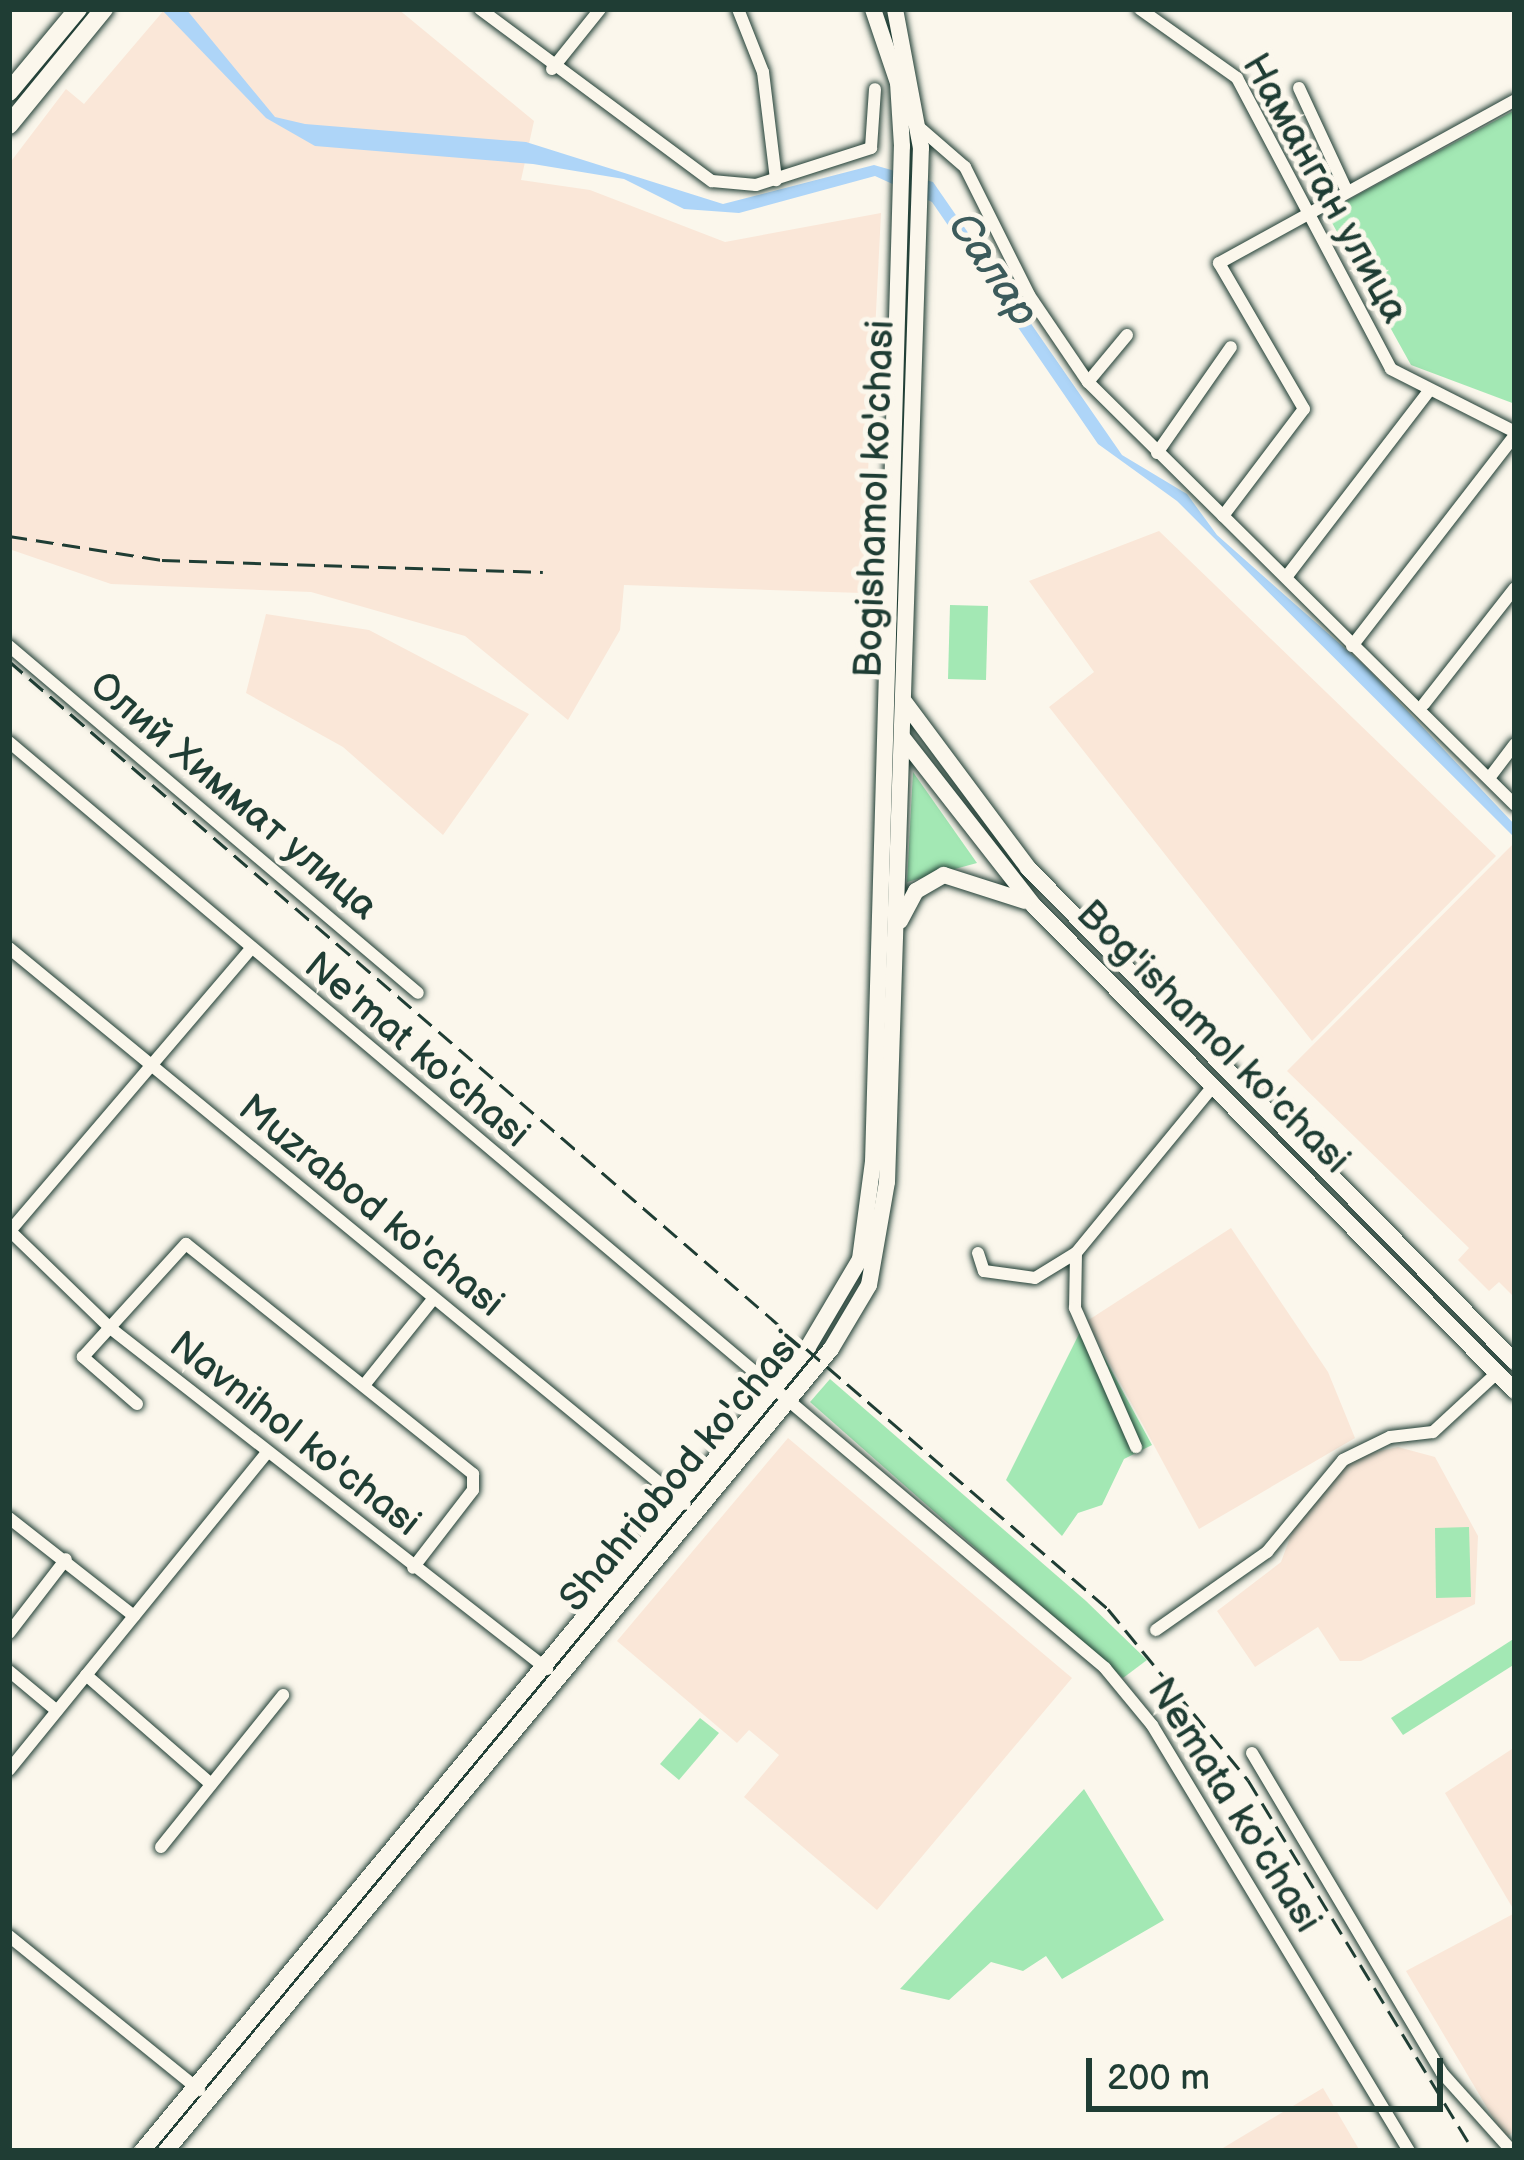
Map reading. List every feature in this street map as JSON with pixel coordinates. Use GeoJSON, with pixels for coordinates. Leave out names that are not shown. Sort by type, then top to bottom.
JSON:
{"type":"FeatureCollection","features":[{"type":"Feature","properties":{"kind":"main road"},"geometry":{"type":"LineString","coordinates":[[9,92],[78,9]]}},
{"type":"Feature","properties":{"kind":"main road"},"geometry":{"type":"LineString","coordinates":[[9,125],[104,9]]}},
{"type":"Feature","properties":{"kind":"main road","name":"Bogishamol ko'chasi"},"geometry":{"type":"LineString","coordinates":[[873,9],[912,122]]}},
{"type":"Feature","properties":{"kind":"main road","name":"Bogishamol ko'chasi"},"geometry":{"type":"LineString","coordinates":[[886,711],[903,700],[899,562],[912,147],[895,9]]}},
{"type":"Feature","properties":{"kind":"main road"},"geometry":{"type":"LineString","coordinates":[[58,32],[75,44]]}},
{"type":"Feature","properties":{"kind":"main road","name":"Bogishamol ko'chasi"},"geometry":{"type":"LineString","coordinates":[[886,711],[899,562]]}},
{"type":"Feature","properties":{"kind":"main road","name":"Shahriobod ko'chasi"},"geometry":{"type":"LineString","coordinates":[[778,1397],[838,1306],[866,1235],[892,793],[903,700]]}},
{"type":"Feature","properties":{"kind":"main road","name":"Bog'ishamol ko'chasi"},"geometry":{"type":"LineString","coordinates":[[903,700],[988,822],[1132,975],[1515,1362]]}},
{"type":"Feature","properties":{"kind":"main road","name":"Shahriobod ko'chasi"},"geometry":{"type":"LineString","coordinates":[[143,2151],[202,2092],[548,1670],[778,1397],[853,1318],[875,1262],[896,939],[886,711]]}},
{"type":"Feature","properties":{"kind":"main road","name":"Bog'ishamol ko'chasi"},"geometry":{"type":"LineString","coordinates":[[886,711],[1034,906],[1515,1390]]}},
{"type":"Feature","properties":{"kind":"main road"},"geometry":{"type":"LineString","coordinates":[[896,939],[912,895],[944,874],[978,877],[1034,906]]}},
{"type":"Feature","properties":{"kind":"main road"},"geometry":{"type":"LineString","coordinates":[[1118,990],[1132,975]]}},
{"type":"Feature","properties":{"kind":"main road"},"geometry":{"type":"LineString","coordinates":[[1296,1168],[1309,1154]]}},
{"type":"Feature","properties":{"kind":"main road"},"geometry":{"type":"LineString","coordinates":[[1342,1216],[1356,1202]]}},
{"type":"Feature","properties":{"kind":"main road","name":"Shahriobod ko'chasi"},"geometry":{"type":"LineString","coordinates":[[166,2151],[202,2092]]}},
{"type":"Feature","properties":{"kind":"street"},"geometry":{"type":"LineString","coordinates":[[480,9],[553,68],[712,181],[776,180],[871,148],[875,89]]}},
{"type":"Feature","properties":{"kind":"street"},"geometry":{"type":"LineString","coordinates":[[553,68],[600,9]]}},
{"type":"Feature","properties":{"kind":"street"},"geometry":{"type":"LineString","coordinates":[[738,9],[763,72],[776,180]]}},
{"type":"Feature","properties":{"kind":"street","name":"Наманган улица"},"geometry":{"type":"LineString","coordinates":[[1141,9],[1237,78],[1300,212],[1391,369],[1515,434]]}},
{"type":"Feature","properties":{"kind":"street"},"geometry":{"type":"LineString","coordinates":[[1299,88],[1345,187]]}},
{"type":"Feature","properties":{"kind":"street"},"geometry":{"type":"LineString","coordinates":[[1223,516],[1304,409],[1219,263],[1345,187],[1515,100]]}},
{"type":"Feature","properties":{"kind":"street"},"geometry":{"type":"LineString","coordinates":[[912,122],[965,167],[1029,295],[1088,382],[1352,646],[1424,704],[1515,805]]}},
{"type":"Feature","properties":{"kind":"street"},"geometry":{"type":"LineString","coordinates":[[1088,382],[1127,334]]}},
{"type":"Feature","properties":{"kind":"street"},"geometry":{"type":"LineString","coordinates":[[1157,453],[1231,347]]}},
{"type":"Feature","properties":{"kind":"street"},"geometry":{"type":"LineString","coordinates":[[1287,576],[1428,392]]}},
{"type":"Feature","properties":{"kind":"street"},"geometry":{"type":"LineString","coordinates":[[1352,646],[1515,434]]}},
{"type":"Feature","properties":{"kind":"street"},"geometry":{"type":"LineString","coordinates":[[1424,704],[1515,588]]}},
{"type":"Feature","properties":{"kind":"street","name":"Олий Химмат улица"},"geometry":{"type":"LineString","coordinates":[[9,646],[418,993]]}},
{"type":"Feature","properties":{"kind":"street","name":"Ne'mat ko'chasi"},"geometry":{"type":"LineString","coordinates":[[9,742],[778,1397]]}},
{"type":"Feature","properties":{"kind":"street"},"geometry":{"type":"LineString","coordinates":[[1490,777],[1515,744]]}},
{"type":"Feature","properties":{"kind":"street","name":"Muzrabod ko'chasi"},"geometry":{"type":"LineString","coordinates":[[9,948],[687,1506]]}},
{"type":"Feature","properties":{"kind":"street"},"geometry":{"type":"LineString","coordinates":[[9,1231],[249,951]]}},
{"type":"Feature","properties":{"kind":"street"},"geometry":{"type":"LineString","coordinates":[[978,1253],[984,1271],[1035,1278],[1076,1252],[1214,1085]]}},
{"type":"Feature","properties":{"kind":"street","name":"Navnihol ko'chasi"},"geometry":{"type":"LineString","coordinates":[[9,1231],[109,1327],[548,1670]]}},
{"type":"Feature","properties":{"kind":"street"},"geometry":{"type":"LineString","coordinates":[[137,1404],[83,1362],[186,1244],[365,1384],[476,1482],[413,1568]]}},
{"type":"Feature","properties":{"kind":"street"},"geometry":{"type":"LineString","coordinates":[[1076,1252],[1075,1308],[1136,1447]]}},
{"type":"Feature","properties":{"kind":"street"},"geometry":{"type":"LineString","coordinates":[[365,1384],[434,1298]]}},
{"type":"Feature","properties":{"kind":"street"},"geometry":{"type":"LineString","coordinates":[[1156,1630],[1267,1552],[1343,1460],[1390,1437],[1433,1432],[1497,1373]]}},
{"type":"Feature","properties":{"kind":"street","name":"Nemata ko'chasi"},"geometry":{"type":"LineString","coordinates":[[778,1397],[830,1427],[1128,1693],[1409,2151]]}},
{"type":"Feature","properties":{"kind":"street"},"geometry":{"type":"LineString","coordinates":[[9,1770],[267,1453]]}},
{"type":"Feature","properties":{"kind":"street"},"geometry":{"type":"LineString","coordinates":[[9,1517],[134,1616]]}},
{"type":"Feature","properties":{"kind":"street"},"geometry":{"type":"LineString","coordinates":[[9,1633],[65,1559]]}},
{"type":"Feature","properties":{"kind":"street"},"geometry":{"type":"LineString","coordinates":[[9,1671],[57,1711]]}},
{"type":"Feature","properties":{"kind":"street"},"geometry":{"type":"LineString","coordinates":[[86,1676],[211,1784]]}},
{"type":"Feature","properties":{"kind":"street"},"geometry":{"type":"LineString","coordinates":[[161,1847],[283,1695]]}},
{"type":"Feature","properties":{"kind":"street"},"geometry":{"type":"LineString","coordinates":[[1252,1753],[1442,2073],[1512,2151]]}},
{"type":"Feature","properties":{"kind":"street"},"geometry":{"type":"LineString","coordinates":[[9,1936],[202,2092]]}},
{"type":"Feature","properties":{"kind":"shaded area"},"geometry":{"type":"Polygon","coordinates":[[[165,9],[398,9],[534,121],[521,180],[590,190],[725,242],[881,213],[862,593],[624,585],[620,630],[568,720],[465,636],[311,592],[111,584],[9,549],[9,164],[66,89],[84,104],[165,9]]]}},
{"type":"Feature","properties":{"kind":"shaded area"},"geometry":{"type":"Polygon","coordinates":[[[1159,531],[1496,856],[1312,1041],[1049,707],[1094,672],[1029,581],[1159,531]]]}},
{"type":"Feature","properties":{"kind":"shaded area"},"geometry":{"type":"Polygon","coordinates":[[[266,614],[369,630],[529,714],[443,835],[343,747],[246,693],[266,614]]]}},
{"type":"Feature","properties":{"kind":"shaded area"},"geometry":{"type":"Polygon","coordinates":[[[1515,842],[1515,1298],[1499,1282],[1489,1291],[1458,1260],[1469,1248],[1287,1071],[1515,842]]]}},
{"type":"Feature","properties":{"kind":"shaded area"},"geometry":{"type":"Polygon","coordinates":[[[1231,1228],[1328,1372],[1355,1438],[1199,1529],[1087,1321],[1231,1228]]]}},
{"type":"Feature","properties":{"kind":"shaded area"},"geometry":{"type":"Polygon","coordinates":[[[788,1438],[1072,1678],[877,1910],[744,1797],[779,1755],[749,1730],[737,1743],[617,1641],[788,1438]]]}},
{"type":"Feature","properties":{"kind":"shaded area"},"geometry":{"type":"Polygon","coordinates":[[[1398,1447],[1435,1457],[1478,1536],[1475,1604],[1361,1661],[1340,1661],[1318,1627],[1255,1667],[1217,1611],[1281,1562],[1295,1524],[1349,1458],[1398,1447]]]}},
{"type":"Feature","properties":{"kind":"shaded area"},"geometry":{"type":"Polygon","coordinates":[[[1515,1747],[1515,1912],[1445,1793],[1515,1747]]]}},
{"type":"Feature","properties":{"kind":"shaded area"},"geometry":{"type":"Polygon","coordinates":[[[1515,1913],[1515,2131],[1505,2138],[1406,1971],[1515,1913]]]}},
{"type":"Feature","properties":{"kind":"shaded area"},"geometry":{"type":"Polygon","coordinates":[[[1323,2088],[1360,2151],[1218,2151],[1323,2088]]]}},
{"type":"Feature","properties":{"kind":"green space"},"geometry":{"type":"Polygon","coordinates":[[[1515,110],[1515,404],[1411,365],[1326,212],[1515,110]]]}},
{"type":"Feature","properties":{"kind":"green space"},"geometry":{"type":"Polygon","coordinates":[[[950,605],[988,606],[986,680],[948,679],[950,605]]]}},
{"type":"Feature","properties":{"kind":"green space"},"geometry":{"type":"Polygon","coordinates":[[[913,772],[977,863],[907,882],[913,772]]]}},
{"type":"Feature","properties":{"kind":"green space"},"geometry":{"type":"Polygon","coordinates":[[[1085,1322],[1152,1445],[1124,1459],[1102,1505],[1078,1513],[1062,1536],[1006,1480],[1085,1322]]]}},
{"type":"Feature","properties":{"kind":"green space"},"geometry":{"type":"Polygon","coordinates":[[[830,1379],[1086,1601],[1147,1660],[1123,1678],[810,1402],[830,1379]]]}},
{"type":"Feature","properties":{"kind":"green space"},"geometry":{"type":"Polygon","coordinates":[[[1469,1527],[1471,1597],[1436,1598],[1435,1528],[1469,1527]]]}},
{"type":"Feature","properties":{"kind":"green space"},"geometry":{"type":"Polygon","coordinates":[[[1515,1638],[1515,1664],[1403,1735],[1391,1718],[1515,1638]]]}},
{"type":"Feature","properties":{"kind":"green space"},"geometry":{"type":"Polygon","coordinates":[[[700,1718],[719,1733],[679,1780],[660,1764],[700,1718]]]}},
{"type":"Feature","properties":{"kind":"green space"},"geometry":{"type":"Polygon","coordinates":[[[1084,1789],[1164,1920],[1062,1979],[1046,1956],[1023,1971],[991,1962],[949,2000],[900,1989],[1084,1789]]]}},
{"type":"Feature","properties":{"kind":"water","name":"Салар"},"geometry":{"type":"Polygon","coordinates":[[[161,9],[186,9],[275,117],[305,124],[526,142],[723,204],[874,165],[933,182],[1122,455],[1187,494],[1217,535],[1366,667],[1515,825],[1515,838],[1177,501],[1098,444],[932,202],[875,176],[739,213],[684,209],[624,179],[533,164],[315,146],[266,118],[161,9]]]}},
{"type":"Feature","properties":{"kind":"railway"},"geometry":{"type":"LineString","coordinates":[[9,536],[162,560],[543,572]]}},
{"type":"Feature","properties":{"kind":"railway"},"geometry":{"type":"LineString","coordinates":[[9,661],[1108,1609],[1248,1780],[1474,2151]]}}]}
